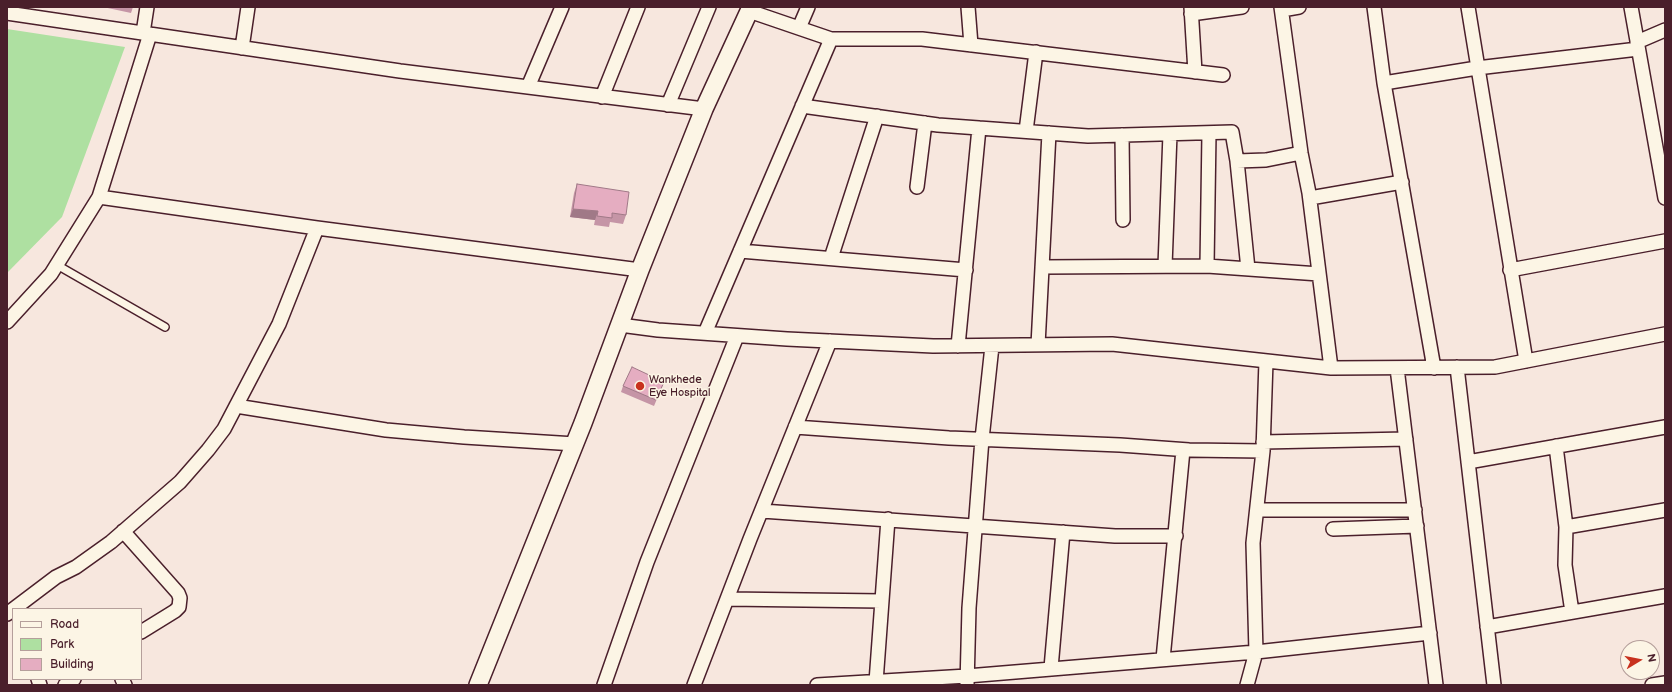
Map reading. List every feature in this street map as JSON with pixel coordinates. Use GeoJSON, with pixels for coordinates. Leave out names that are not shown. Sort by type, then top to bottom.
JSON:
{"type":"FeatureCollection","features":[{"type":"Feature","properties":{"kind":"street"},"geometry":{"type":"LineString","coordinates":[[7,322],[51,274],[99,197],[146,33],[147,7]]}},
{"type":"Feature","properties":{"kind":"street"},"geometry":{"type":"LineString","coordinates":[[242,48],[248,7]]}},
{"type":"Feature","properties":{"kind":"street"},"geometry":{"type":"LineString","coordinates":[[528,87],[562,7]]}},
{"type":"Feature","properties":{"kind":"street"},"geometry":{"type":"LineString","coordinates":[[602,97],[638,7]]}},
{"type":"Feature","properties":{"kind":"street"},"geometry":{"type":"LineString","coordinates":[[668,105],[709,7]]}},
{"type":"Feature","properties":{"kind":"street"},"geometry":{"type":"LineString","coordinates":[[799,28],[808,7]]}},
{"type":"Feature","properties":{"kind":"street"},"geometry":{"type":"LineString","coordinates":[[968,7],[971,44]]}},
{"type":"Feature","properties":{"kind":"street"},"geometry":{"type":"LineString","coordinates":[[1194,72],[1191,10],[1242,7]]}},
{"type":"Feature","properties":{"kind":"street"},"geometry":{"type":"LineString","coordinates":[[1299,7],[1282,8],[1301,153],[1310,198],[1331,368]]}},
{"type":"Feature","properties":{"kind":"street"},"geometry":{"type":"LineString","coordinates":[[1374,7],[1384,83],[1434,368]]}},
{"type":"Feature","properties":{"kind":"street"},"geometry":{"type":"LineString","coordinates":[[1468,7],[1526,361]]}},
{"type":"Feature","properties":{"kind":"street"},"geometry":{"type":"LineString","coordinates":[[1631,7],[1665,198]]}},
{"type":"Feature","properties":{"kind":"street"},"geometry":{"type":"LineString","coordinates":[[478,685],[575,444],[640,270],[704,109],[750,9],[831,39],[922,39],[1223,75]]}},
{"type":"Feature","properties":{"kind":"street"},"geometry":{"type":"LineString","coordinates":[[7,13],[400,71],[704,109]]}},
{"type":"Feature","properties":{"kind":"street"},"geometry":{"type":"LineString","coordinates":[[1384,83],[1477,68],[1637,46],[1665,30]]}},
{"type":"Feature","properties":{"kind":"street"},"geometry":{"type":"LineString","coordinates":[[705,333],[831,39]]}},
{"type":"Feature","properties":{"kind":"street"},"geometry":{"type":"LineString","coordinates":[[1026,132],[1036,52]]}},
{"type":"Feature","properties":{"kind":"street"},"geometry":{"type":"LineString","coordinates":[[802,106],[925,123],[1088,136],[1232,132],[1237,161],[1248,269]]}},
{"type":"Feature","properties":{"kind":"street"},"geometry":{"type":"LineString","coordinates":[[831,258],[877,116]]}},
{"type":"Feature","properties":{"kind":"street"},"geometry":{"type":"LineString","coordinates":[[918,187],[925,123]]}},
{"type":"Feature","properties":{"kind":"street"},"geometry":{"type":"LineString","coordinates":[[958,346],[979,128]]}},
{"type":"Feature","properties":{"kind":"street"},"geometry":{"type":"LineString","coordinates":[[1038,345],[1049,133]]}},
{"type":"Feature","properties":{"kind":"street"},"geometry":{"type":"LineString","coordinates":[[1207,266],[1209,133]]}},
{"type":"Feature","properties":{"kind":"street"},"geometry":{"type":"LineString","coordinates":[[1165,266],[1170,134]]}},
{"type":"Feature","properties":{"kind":"street"},"geometry":{"type":"LineString","coordinates":[[1122,135],[1123,220]]}},
{"type":"Feature","properties":{"kind":"street"},"geometry":{"type":"LineString","coordinates":[[1237,161],[1266,160],[1301,153]]}},
{"type":"Feature","properties":{"kind":"street"},"geometry":{"type":"LineString","coordinates":[[1310,198],[1402,182]]}},
{"type":"Feature","properties":{"kind":"street"},"geometry":{"type":"LineString","coordinates":[[99,197],[317,228],[640,270]]}},
{"type":"Feature","properties":{"kind":"street"},"geometry":{"type":"LineString","coordinates":[[23,605],[56,577],[94,556],[124,531],[180,482],[208,450],[224,429],[279,324],[317,228]]}},
{"type":"Feature","properties":{"kind":"street"},"geometry":{"type":"LineString","coordinates":[[1510,270],[1665,240]]}},
{"type":"Feature","properties":{"kind":"street"},"geometry":{"type":"LineString","coordinates":[[740,251],[966,270]]}},
{"type":"Feature","properties":{"kind":"street"},"geometry":{"type":"LineString","coordinates":[[1042,266],[1207,266],[1320,274]]}},
{"type":"Feature","properties":{"kind":"street"},"geometry":{"type":"LineString","coordinates":[[620,325],[737,336],[933,346],[1112,344],[1331,368],[1495,367],[1665,334]]}},
{"type":"Feature","properties":{"kind":"street"},"geometry":{"type":"LineString","coordinates":[[604,685],[647,562],[737,336]]}},
{"type":"Feature","properties":{"kind":"street"},"geometry":{"type":"LineString","coordinates":[[694,685],[830,341]]}},
{"type":"Feature","properties":{"kind":"street"},"geometry":{"type":"LineString","coordinates":[[967,680],[969,608],[975,525],[992,346]]}},
{"type":"Feature","properties":{"kind":"street"},"geometry":{"type":"LineString","coordinates":[[1247,685],[1256,652],[1254,543],[1263,446],[1266,362]]}},
{"type":"Feature","properties":{"kind":"street"},"geometry":{"type":"LineString","coordinates":[[1457,367],[1494,685]]}},
{"type":"Feature","properties":{"kind":"street"},"geometry":{"type":"LineString","coordinates":[[1397,368],[1436,685]]}},
{"type":"Feature","properties":{"kind":"street"},"geometry":{"type":"LineString","coordinates":[[236,406],[386,430],[464,437],[575,444]]}},
{"type":"Feature","properties":{"kind":"street"},"geometry":{"type":"LineString","coordinates":[[1468,462],[1665,427]]}},
{"type":"Feature","properties":{"kind":"street"},"geometry":{"type":"LineString","coordinates":[[795,428],[982,439],[1120,445],[1183,450],[1406,439]]}},
{"type":"Feature","properties":{"kind":"street"},"geometry":{"type":"LineString","coordinates":[[1556,446],[1566,527],[1565,565],[1572,612]]}},
{"type":"Feature","properties":{"kind":"street"},"geometry":{"type":"LineString","coordinates":[[1163,658],[1176,536],[1183,450]]}},
{"type":"Feature","properties":{"kind":"street"},"geometry":{"type":"LineString","coordinates":[[1257,510],[1415,510]]}},
{"type":"Feature","properties":{"kind":"street"},"geometry":{"type":"LineString","coordinates":[[1566,527],[1665,510]]}},
{"type":"Feature","properties":{"kind":"street"},"geometry":{"type":"LineString","coordinates":[[762,511],[1115,536],[1176,536]]}},
{"type":"Feature","properties":{"kind":"street"},"geometry":{"type":"LineString","coordinates":[[876,682],[888,519]]}},
{"type":"Feature","properties":{"kind":"street"},"geometry":{"type":"LineString","coordinates":[[1333,529],[1417,526]]}},
{"type":"Feature","properties":{"kind":"street"},"geometry":{"type":"LineString","coordinates":[[124,531],[178,593],[180,598],[179,606],[175,611],[142,631]]}},
{"type":"Feature","properties":{"kind":"street"},"geometry":{"type":"LineString","coordinates":[[1051,668],[1063,532]]}},
{"type":"Feature","properties":{"kind":"street"},"geometry":{"type":"LineString","coordinates":[[1487,627],[1665,596]]}},
{"type":"Feature","properties":{"kind":"street"},"geometry":{"type":"LineString","coordinates":[[727,599],[882,601]]}},
{"type":"Feature","properties":{"kind":"street"},"geometry":{"type":"LineString","coordinates":[[817,685],[967,680],[1051,668],[1163,658],[1256,652],[1430,633]]}},
{"type":"Feature","properties":{"kind":"lane"},"geometry":{"type":"LineString","coordinates":[[57,265],[165,327]]}},
{"type":"Feature","properties":{"kind":"green space"},"geometry":{"type":"Polygon","coordinates":[[[7,29],[125,47],[62,217],[7,273],[7,29]]]}},
{"type":"Feature","properties":{"kind":"building"},"geometry":{"type":"Polygon","coordinates":[[[577,184],[629,192],[626,215],[612,213],[612,218],[597,216],[598,211],[573,209],[577,184]]]}},
{"type":"Feature","properties":{"kind":"building"},"geometry":{"type":"Polygon","coordinates":[[[632,367],[664,382],[656,400],[623,386],[632,367]]]}},
{"type":"Feature","properties":{"kind":"place","name":"Wankhede Eye Hospital"},"geometry":{"type":"Point","coordinates":[640,386]}}]}
